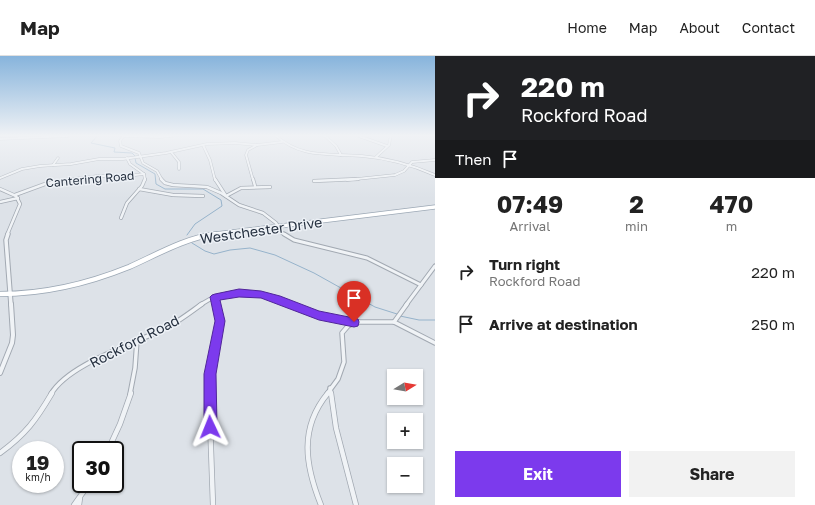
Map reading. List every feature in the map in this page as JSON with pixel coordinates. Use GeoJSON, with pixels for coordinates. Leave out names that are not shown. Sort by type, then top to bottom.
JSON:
{"type":"FeatureCollection","features":[{"type":"Feature","properties":{"kind":"main road","name":"Westchester Drive"},"geometry":{"type":"LineString","coordinates":[[0,294],[40,292],[80,284],[129,267],[176,245],[207,235],[435,207]]}},
{"type":"Feature","properties":{"kind":"street"},"geometry":{"type":"LineString","coordinates":[[0,178],[28,168],[71,164],[99,159],[141,156],[143,163],[157,171],[165,183],[204,187],[226,196],[239,205],[269,216],[282,233],[294,240],[367,258],[421,285]]}},
{"type":"Feature","properties":{"kind":"street"},"geometry":{"type":"LineString","coordinates":[[175,156],[180,164],[179,169]]}},
{"type":"Feature","properties":{"kind":"street"},"geometry":{"type":"LineString","coordinates":[[208,156],[216,182],[226,196]]}},
{"type":"Feature","properties":{"kind":"street"},"geometry":{"type":"LineString","coordinates":[[247,156],[255,186]]}},
{"type":"Feature","properties":{"kind":"street"},"geometry":{"type":"LineString","coordinates":[[358,156],[376,157],[408,165],[435,175]]}},
{"type":"Feature","properties":{"kind":"street"},"geometry":{"type":"LineString","coordinates":[[53,165],[58,158]]}},
{"type":"Feature","properties":{"kind":"street"},"geometry":{"type":"LineString","coordinates":[[121,218],[124,208],[130,198],[145,181],[144,174],[130,164],[127,158]]}},
{"type":"Feature","properties":{"kind":"street"},"geometry":{"type":"LineString","coordinates":[[314,181],[331,181],[395,175],[404,171],[408,165],[415,161],[435,160]]}},
{"type":"Feature","properties":{"kind":"street","name":"Cantering Road"},"geometry":{"type":"LineString","coordinates":[[15,195],[30,187],[49,182],[96,176],[125,177],[144,174]]}},
{"type":"Feature","properties":{"kind":"street"},"geometry":{"type":"LineString","coordinates":[[226,196],[238,189],[255,186],[270,187]]}},
{"type":"Feature","properties":{"kind":"street"},"geometry":{"type":"LineString","coordinates":[[0,189],[15,195],[20,204],[10,226],[6,246],[13,335],[12,343],[0,373]]}},
{"type":"Feature","properties":{"kind":"street"},"geometry":{"type":"LineString","coordinates":[[139,189],[173,195],[203,196]]}},
{"type":"Feature","properties":{"kind":"street"},"geometry":{"type":"LineString","coordinates":[[0,207],[2,202],[18,198]]}},
{"type":"Feature","properties":{"kind":"street"},"geometry":{"type":"LineString","coordinates":[[435,266],[394,322],[435,342]]}},
{"type":"Feature","properties":{"kind":"street","name":"Rockford Road"},"geometry":{"type":"LineString","coordinates":[[0,453],[17,441],[27,431],[38,416],[47,399],[61,382],[91,362],[171,325],[196,307],[215,297],[239,293],[261,294],[319,316],[354,322],[394,322]]}},
{"type":"Feature","properties":{"kind":"street"},"geometry":{"type":"LineString","coordinates":[[213,505],[209,389],[212,360],[220,321],[215,297]]}},
{"type":"Feature","properties":{"kind":"street"},"geometry":{"type":"LineString","coordinates":[[322,505],[316,492],[310,464],[309,428],[316,408],[342,370],[345,358],[342,335],[348,325],[354,322]]}},
{"type":"Feature","properties":{"kind":"street"},"geometry":{"type":"LineString","coordinates":[[112,441],[125,410],[136,373],[138,340]]}},
{"type":"Feature","properties":{"kind":"street"},"geometry":{"type":"LineString","coordinates":[[330,388],[336,428],[356,505]]}},
{"type":"Feature","properties":{"kind":"street"},"geometry":{"type":"LineString","coordinates":[[74,505],[83,493]]}},
{"type":"Feature","properties":{"kind":"street"},"geometry":{"type":"LineString","coordinates":[[79,505],[80,498]]}},
{"type":"Feature","properties":{"kind":"waterway"},"geometry":{"type":"LineString","coordinates":[[135,158],[136,163],[155,174],[156,184],[165,189],[203,189],[221,200],[222,206],[195,224],[187,235]]}},
{"type":"Feature","properties":{"kind":"waterway"},"geometry":{"type":"LineString","coordinates":[[192,243],[205,251],[214,254],[230,250],[250,248],[275,255],[314,273],[375,307],[397,314]]}},
{"type":"Feature","properties":{"kind":"waterway"},"geometry":{"type":"LineString","coordinates":[[400,316],[419,320],[435,320]]}},
{"type":"Feature","properties":{"kind":"route"},"geometry":{"type":"LineString","coordinates":[[210,427],[210,374],[220,321],[215,297],[239,293],[261,294],[319,316],[354,322]]}}]}
